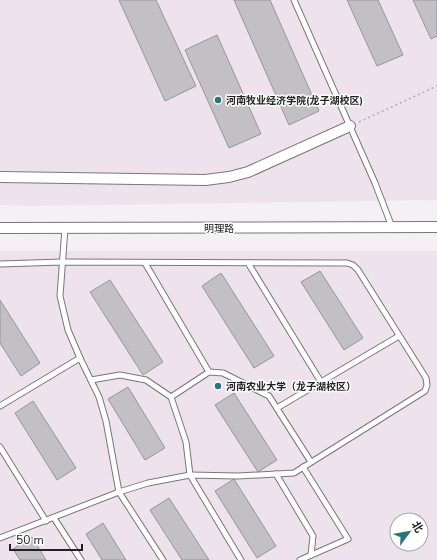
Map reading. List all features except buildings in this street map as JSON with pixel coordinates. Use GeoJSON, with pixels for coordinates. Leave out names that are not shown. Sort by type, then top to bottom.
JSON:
{"type":"FeatureCollection","features":[{"type":"Feature","properties":{"kind":"street"},"geometry":{"type":"LineString","coordinates":[[0,177],[205,180],[229,177],[248,172],[350,126]]}},
{"type":"Feature","properties":{"kind":"street","name":"明理路"},"geometry":{"type":"LineString","coordinates":[[0,228],[437,227]]}},
{"type":"Feature","properties":{"kind":"lane"},"geometry":{"type":"LineString","coordinates":[[294,0],[375,183],[392,228]]}},
{"type":"Feature","properties":{"kind":"lane"},"geometry":{"type":"LineString","coordinates":[[65,228],[60,296],[68,330],[100,398],[106,421],[119,492],[163,560]]}},
{"type":"Feature","properties":{"kind":"lane"},"geometry":{"type":"LineString","coordinates":[[0,264],[62,262],[347,263],[353,265],[358,270],[426,378],[427,385],[425,392],[294,473],[238,476],[190,475],[148,483],[119,492],[0,538]]}},
{"type":"Feature","properties":{"kind":"lane"},"geometry":{"type":"LineString","coordinates":[[145,263],[209,372]]}},
{"type":"Feature","properties":{"kind":"lane"},"geometry":{"type":"LineString","coordinates":[[248,263],[322,382]]}},
{"type":"Feature","properties":{"kind":"lane"},"geometry":{"type":"LineString","coordinates":[[278,408],[399,336]]}},
{"type":"Feature","properties":{"kind":"lane"},"geometry":{"type":"LineString","coordinates":[[0,406],[80,358]]}},
{"type":"Feature","properties":{"kind":"lane"},"geometry":{"type":"LineString","coordinates":[[170,397],[209,372],[223,374],[269,396],[311,462]]}},
{"type":"Feature","properties":{"kind":"lane"},"geometry":{"type":"LineString","coordinates":[[91,380],[120,375],[146,380],[170,397],[186,442],[190,475],[241,560]]}},
{"type":"Feature","properties":{"kind":"lane"},"geometry":{"type":"LineString","coordinates":[[0,447],[46,521]]}},
{"type":"Feature","properties":{"kind":"lane"},"geometry":{"type":"LineString","coordinates":[[300,560],[348,540],[303,467]]}},
{"type":"Feature","properties":{"kind":"lane"},"geometry":{"type":"LineString","coordinates":[[276,474],[313,536],[311,555]]}},
{"type":"Feature","properties":{"kind":"lane"},"geometry":{"type":"LineString","coordinates":[[54,518],[81,560]]}},
{"type":"Feature","properties":{"kind":"path"},"geometry":{"type":"LineString","coordinates":[[350,126],[437,86]]}},
{"type":"Feature","properties":{"kind":"shaded area","name":"河南牧业经济学院(龙子湖校区)"},"geometry":{"type":"Polygon","coordinates":[[[0,0],[437,0],[437,200],[29,206],[0,205],[0,0]]]}},
{"type":"Feature","properties":{"kind":"shaded area","name":"河南农业大学（龙子湖校区）"},"geometry":{"type":"Polygon","coordinates":[[[0,251],[437,251],[437,560],[0,560],[0,251]]]}},
{"type":"Feature","properties":{"kind":"place","name":"河南牧业经济学院(龙子湖校区)"},"geometry":{"type":"Point","coordinates":[218,100]}},
{"type":"Feature","properties":{"kind":"place","name":"河南农业大学（龙子湖校区）"},"geometry":{"type":"Point","coordinates":[218,386]}}]}
